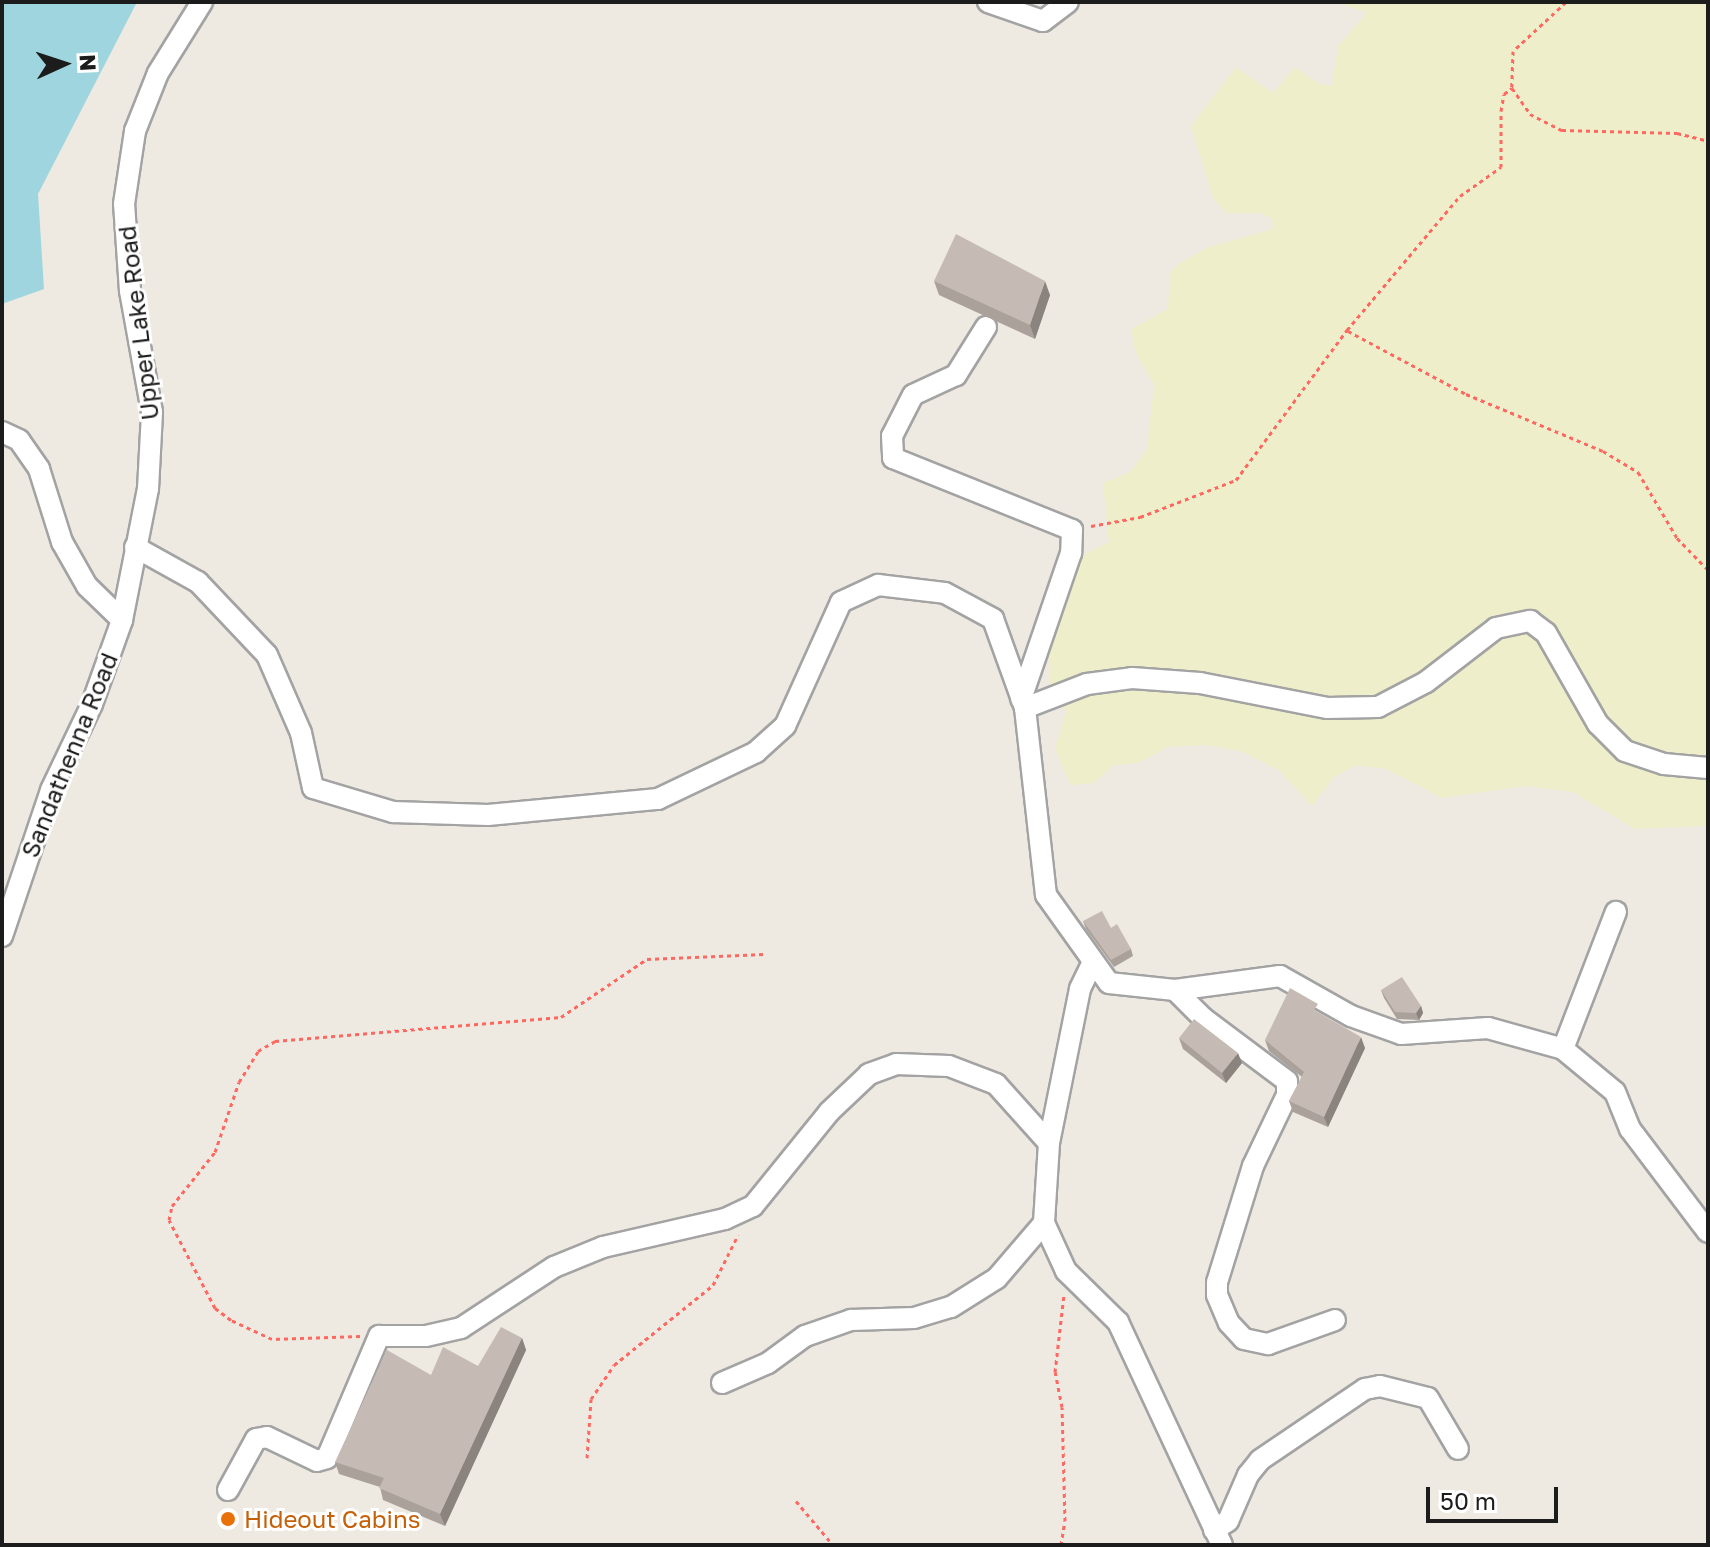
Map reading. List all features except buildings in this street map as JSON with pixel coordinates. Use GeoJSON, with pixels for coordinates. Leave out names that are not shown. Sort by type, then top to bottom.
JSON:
{"type":"FeatureCollection","features":[{"type":"Feature","properties":{"kind":"street","name":"Upper Lake Road"},"geometry":{"type":"LineString","coordinates":[[122,620],[148,489],[152,412],[130,291],[124,204],[135,131],[158,73],[202,2]]}},
{"type":"Feature","properties":{"kind":"street"},"geometry":{"type":"LineString","coordinates":[[988,2],[1043,21],[1068,2]]}},
{"type":"Feature","properties":{"kind":"street"},"geometry":{"type":"LineString","coordinates":[[986,327],[956,375],[913,395],[892,436],[893,458],[1072,530],[1071,553],[1023,703]]}},
{"type":"Feature","properties":{"kind":"street"},"geometry":{"type":"LineString","coordinates":[[2,432],[19,440],[39,469],[62,542],[87,586],[122,620]]}},
{"type":"Feature","properties":{"kind":"street"},"geometry":{"type":"LineString","coordinates":[[135,547],[198,582],[267,655],[301,733],[313,788],[393,812],[488,815],[658,799],[756,752],[785,726],[841,602],[878,585],[945,593],[993,619],[1023,703],[1046,895],[1109,983],[1175,990],[1280,976],[1351,1016],[1401,1034],[1488,1028],[1563,1049],[1615,1092],[1630,1129],[1708,1232]]}},
{"type":"Feature","properties":{"kind":"street","name":"Sandathenna Road"},"geometry":{"type":"LineString","coordinates":[[2,936],[51,790],[92,704],[122,620]]}},
{"type":"Feature","properties":{"kind":"street"},"geometry":{"type":"LineString","coordinates":[[1023,703],[1087,684],[1132,678],[1200,683],[1327,708],[1378,707],[1426,682],[1496,628],[1530,621],[1546,633],[1598,724],[1625,751],[1664,764],[1708,768]]}},
{"type":"Feature","properties":{"kind":"street"},"geometry":{"type":"LineString","coordinates":[[1563,1049],[1616,912]]}},
{"type":"Feature","properties":{"kind":"street"},"geometry":{"type":"LineString","coordinates":[[1093,962],[1080,989],[1049,1143],[1044,1223],[1066,1271],[1118,1322],[1218,1537]]}},
{"type":"Feature","properties":{"kind":"street"},"geometry":{"type":"LineString","coordinates":[[1175,990],[1203,1018],[1287,1081],[1287,1095],[1253,1166],[1217,1282],[1217,1295],[1229,1323],[1244,1339],[1268,1344],[1335,1320]]}},
{"type":"Feature","properties":{"kind":"street"},"geometry":{"type":"LineString","coordinates":[[228,1490],[256,1439],[267,1437],[317,1461],[327,1458],[379,1336],[426,1336],[461,1328],[554,1267],[603,1247],[725,1219],[753,1206],[829,1112],[869,1074],[896,1064],[949,1066],[996,1084],[1049,1143]]}},
{"type":"Feature","properties":{"kind":"street"},"geometry":{"type":"LineString","coordinates":[[722,1383],[768,1363],[805,1336],[851,1320],[914,1318],[951,1307],[997,1278],[1044,1223]]}},
{"type":"Feature","properties":{"kind":"street"},"geometry":{"type":"LineString","coordinates":[[1218,1537],[1248,1475],[1260,1460],[1365,1389],[1380,1386],[1428,1398],[1458,1449]]}},
{"type":"Feature","properties":{"kind":"path"},"geometry":{"type":"LineString","coordinates":[[1072,530],[1140,517],[1236,480],[1347,330],[1460,196],[1501,167],[1502,103],[1512,88],[1513,51],[1566,2]]}},
{"type":"Feature","properties":{"kind":"path"},"geometry":{"type":"LineString","coordinates":[[1512,88],[1530,114],[1562,130],[1677,133],[1708,141]]}},
{"type":"Feature","properties":{"kind":"path"},"geometry":{"type":"LineString","coordinates":[[1347,330],[1466,394],[1603,451],[1638,472],[1677,538],[1708,570]]}},
{"type":"Feature","properties":{"kind":"path"},"geometry":{"type":"LineString","coordinates":[[379,1336],[272,1339],[231,1320],[215,1308],[169,1220],[172,1206],[215,1152],[239,1082],[258,1051],[275,1041],[561,1017],[647,959],[766,954]]}},
{"type":"Feature","properties":{"kind":"path"},"geometry":{"type":"LineString","coordinates":[[587,1458],[591,1399],[614,1365],[713,1285],[753,1206]]}},
{"type":"Feature","properties":{"kind":"path"},"geometry":{"type":"LineString","coordinates":[[1061,1545],[1062,1421],[1055,1372],[1066,1271]]}},
{"type":"Feature","properties":{"kind":"path"},"geometry":{"type":"LineString","coordinates":[[796,1501],[833,1545]]}},
{"type":"Feature","properties":{"kind":"green space"},"geometry":{"type":"Polygon","coordinates":[[[1336,2],[1708,2],[1708,826],[1635,829],[1573,792],[1525,786],[1442,798],[1386,769],[1356,765],[1334,777],[1312,806],[1279,770],[1243,752],[1208,745],[1168,747],[1138,763],[1114,765],[1094,783],[1070,785],[1055,748],[1066,712],[1049,687],[1049,656],[1081,556],[1109,542],[1103,483],[1130,472],[1147,449],[1154,385],[1135,351],[1131,329],[1168,309],[1170,272],[1180,263],[1209,247],[1273,229],[1272,219],[1260,213],[1226,213],[1213,198],[1191,126],[1236,67],[1273,93],[1295,67],[1318,83],[1332,86],[1338,46],[1367,13],[1336,2]]]}},
{"type":"Feature","properties":{"kind":"water"},"geometry":{"type":"Polygon","coordinates":[[[2,2],[137,2],[38,194],[44,289],[2,304],[2,2]]]}},
{"type":"Feature","properties":{"kind":"place","name":"Hideout Cabins"},"geometry":{"type":"Point","coordinates":[228,1519]}}]}
